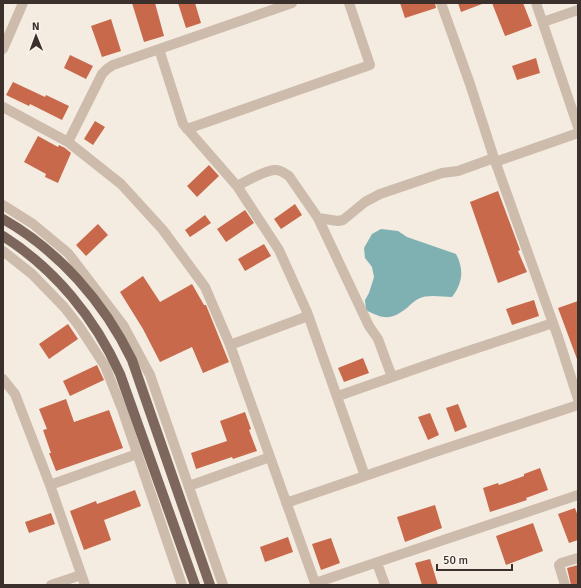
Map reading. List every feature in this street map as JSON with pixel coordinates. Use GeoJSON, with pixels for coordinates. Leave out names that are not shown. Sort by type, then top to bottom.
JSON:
{"type":"FeatureCollection","features":[{"type":"Feature","properties":{"kind":"main road"},"geometry":{"type":"LineString","coordinates":[[3,220],[35,241],[65,267],[95,300],[116,330],[132,360],[210,585]]}},
{"type":"Feature","properties":{"kind":"main road"},"geometry":{"type":"LineString","coordinates":[[3,236],[35,260],[62,286],[86,314],[114,359],[195,585]]}},
{"type":"Feature","properties":{"kind":"street"},"geometry":{"type":"LineString","coordinates":[[3,49],[23,3]]}},
{"type":"Feature","properties":{"kind":"street"},"geometry":{"type":"LineString","coordinates":[[68,142],[102,74],[113,65],[292,3]]}},
{"type":"Feature","properties":{"kind":"street"},"geometry":{"type":"LineString","coordinates":[[187,129],[370,64],[349,3]]}},
{"type":"Feature","properties":{"kind":"street"},"geometry":{"type":"LineString","coordinates":[[441,3],[553,323],[578,399]]}},
{"type":"Feature","properties":{"kind":"street"},"geometry":{"type":"LineString","coordinates":[[536,3],[578,127]]}},
{"type":"Feature","properties":{"kind":"street"},"geometry":{"type":"LineString","coordinates":[[543,22],[578,10]]}},
{"type":"Feature","properties":{"kind":"street"},"geometry":{"type":"LineString","coordinates":[[159,49],[183,124],[237,186],[280,250],[308,316],[338,396],[365,476]]}},
{"type":"Feature","properties":{"kind":"street"},"geometry":{"type":"LineString","coordinates":[[3,107],[68,142],[121,184],[163,230],[204,287],[230,345],[315,583],[578,494]]}},
{"type":"Feature","properties":{"kind":"street"},"geometry":{"type":"LineString","coordinates":[[318,218],[338,221],[343,220],[365,202],[380,194],[442,173],[458,171],[578,133]]}},
{"type":"Feature","properties":{"kind":"street"},"geometry":{"type":"LineString","coordinates":[[237,186],[275,170],[282,171],[289,176],[318,218],[369,326],[378,339],[392,377]]}},
{"type":"Feature","properties":{"kind":"street"},"geometry":{"type":"LineString","coordinates":[[3,205],[33,224],[68,253],[123,324],[150,375],[222,585]]}},
{"type":"Feature","properties":{"kind":"street"},"geometry":{"type":"LineString","coordinates":[[3,251],[32,274],[48,290],[79,326],[93,345],[105,366],[182,585]]}},
{"type":"Feature","properties":{"kind":"street"},"geometry":{"type":"LineString","coordinates":[[230,345],[308,316]]}},
{"type":"Feature","properties":{"kind":"street"},"geometry":{"type":"LineString","coordinates":[[338,396],[553,323]]}},
{"type":"Feature","properties":{"kind":"street"},"geometry":{"type":"LineString","coordinates":[[3,379],[15,394],[50,485],[83,580],[51,585]]}},
{"type":"Feature","properties":{"kind":"street"},"geometry":{"type":"LineString","coordinates":[[286,503],[578,405]]}},
{"type":"Feature","properties":{"kind":"street"},"geometry":{"type":"LineString","coordinates":[[50,485],[137,454]]}},
{"type":"Feature","properties":{"kind":"street"},"geometry":{"type":"LineString","coordinates":[[189,486],[270,457]]}},
{"type":"Feature","properties":{"kind":"street"},"geometry":{"type":"LineString","coordinates":[[565,585],[559,565],[578,558]]}},
{"type":"Feature","properties":{"kind":"street"},"geometry":{"type":"LineString","coordinates":[[377,563],[385,585]]}},
{"type":"Feature","properties":{"kind":"water"},"geometry":{"type":"Polygon","coordinates":[[[381,229],[398,231],[407,237],[456,254],[459,260],[461,276],[456,292],[452,297],[422,297],[397,314],[388,317],[378,316],[366,310],[365,300],[374,277],[372,267],[365,258],[364,248],[372,234],[381,229]]]}},
{"type":"Feature","properties":{"kind":"building"},"geometry":{"type":"Polygon","coordinates":[[[132,3],[155,3],[164,36],[144,42],[132,3]]]}},
{"type":"Feature","properties":{"kind":"building"},"geometry":{"type":"Polygon","coordinates":[[[178,3],[195,3],[201,23],[186,28],[178,3]]]}},
{"type":"Feature","properties":{"kind":"building"},"geometry":{"type":"Polygon","coordinates":[[[400,3],[435,3],[436,8],[405,18],[400,3]]]}},
{"type":"Feature","properties":{"kind":"building"},"geometry":{"type":"Polygon","coordinates":[[[458,3],[482,3],[482,4],[461,12],[458,3]]]}},
{"type":"Feature","properties":{"kind":"building"},"geometry":{"type":"Polygon","coordinates":[[[492,3],[523,3],[532,26],[505,36],[492,3]]]}},
{"type":"Feature","properties":{"kind":"building"},"geometry":{"type":"Polygon","coordinates":[[[111,19],[121,51],[102,57],[91,26],[111,19]]]}},
{"type":"Feature","properties":{"kind":"building"},"geometry":{"type":"Polygon","coordinates":[[[70,55],[93,66],[86,79],[64,68],[70,55]]]}},
{"type":"Feature","properties":{"kind":"building"},"geometry":{"type":"Polygon","coordinates":[[[536,58],[540,73],[517,80],[512,66],[536,58]]]}},
{"type":"Feature","properties":{"kind":"building"},"geometry":{"type":"Polygon","coordinates":[[[13,82],[69,106],[62,120],[30,104],[29,106],[6,95],[13,82]]]}},
{"type":"Feature","properties":{"kind":"building"},"geometry":{"type":"Polygon","coordinates":[[[95,121],[105,127],[93,145],[84,139],[95,121]]]}},
{"type":"Feature","properties":{"kind":"building"},"geometry":{"type":"Polygon","coordinates":[[[38,136],[58,147],[59,145],[65,148],[71,153],[58,183],[45,177],[46,174],[24,162],[38,136]]]}},
{"type":"Feature","properties":{"kind":"building"},"geometry":{"type":"Polygon","coordinates":[[[209,165],[219,176],[197,197],[187,186],[209,165]]]}},
{"type":"Feature","properties":{"kind":"building"},"geometry":{"type":"Polygon","coordinates":[[[498,191],[520,250],[518,251],[527,272],[498,283],[470,202],[498,191]]]}},
{"type":"Feature","properties":{"kind":"building"},"geometry":{"type":"Polygon","coordinates":[[[295,204],[302,215],[281,229],[274,219],[295,204]]]}},
{"type":"Feature","properties":{"kind":"building"},"geometry":{"type":"Polygon","coordinates":[[[245,210],[254,223],[226,242],[217,229],[245,210]]]}},
{"type":"Feature","properties":{"kind":"building"},"geometry":{"type":"Polygon","coordinates":[[[205,215],[211,223],[190,237],[185,230],[205,215]]]}},
{"type":"Feature","properties":{"kind":"building"},"geometry":{"type":"Polygon","coordinates":[[[98,224],[108,235],[86,256],[76,245],[98,224]]]}},
{"type":"Feature","properties":{"kind":"building"},"geometry":{"type":"Polygon","coordinates":[[[264,244],[271,256],[245,271],[238,259],[264,244]]]}},
{"type":"Feature","properties":{"kind":"building"},"geometry":{"type":"Polygon","coordinates":[[[143,276],[160,302],[192,284],[204,305],[206,305],[229,362],[203,373],[192,347],[160,362],[143,329],[120,292],[143,276]]]}},
{"type":"Feature","properties":{"kind":"building"},"geometry":{"type":"Polygon","coordinates":[[[534,300],[539,316],[512,325],[506,309],[534,300]]]}},
{"type":"Feature","properties":{"kind":"building"},"geometry":{"type":"Polygon","coordinates":[[[578,301],[578,359],[577,359],[558,308],[578,301]]]}},
{"type":"Feature","properties":{"kind":"building"},"geometry":{"type":"Polygon","coordinates":[[[68,324],[78,339],[49,359],[39,344],[68,324]]]}},
{"type":"Feature","properties":{"kind":"building"},"geometry":{"type":"Polygon","coordinates":[[[363,358],[369,373],[344,382],[338,368],[363,358]]]}},
{"type":"Feature","properties":{"kind":"building"},"geometry":{"type":"Polygon","coordinates":[[[97,365],[104,380],[70,396],[63,381],[97,365]]]}},
{"type":"Feature","properties":{"kind":"building"},"geometry":{"type":"Polygon","coordinates":[[[66,399],[74,422],[109,410],[123,448],[56,471],[49,453],[51,453],[43,430],[47,429],[39,409],[66,399]]]}},
{"type":"Feature","properties":{"kind":"building"},"geometry":{"type":"Polygon","coordinates":[[[458,404],[467,427],[455,432],[446,408],[458,404]]]}},
{"type":"Feature","properties":{"kind":"building"},"geometry":{"type":"Polygon","coordinates":[[[245,412],[251,429],[249,430],[257,451],[233,459],[232,457],[196,469],[191,453],[227,441],[220,421],[245,412]]]}},
{"type":"Feature","properties":{"kind":"building"},"geometry":{"type":"Polygon","coordinates":[[[430,413],[439,435],[428,440],[418,417],[430,413]]]}},
{"type":"Feature","properties":{"kind":"building"},"geometry":{"type":"Polygon","coordinates":[[[540,468],[548,490],[526,498],[527,500],[490,512],[483,488],[498,483],[499,485],[524,476],[524,474],[540,468]]]}},
{"type":"Feature","properties":{"kind":"building"},"geometry":{"type":"Polygon","coordinates":[[[135,490],[141,506],[104,520],[111,540],[84,550],[70,511],[96,501],[97,504],[135,490]]]}},
{"type":"Feature","properties":{"kind":"building"},"geometry":{"type":"Polygon","coordinates":[[[435,505],[442,528],[405,542],[397,517],[435,505]]]}},
{"type":"Feature","properties":{"kind":"building"},"geometry":{"type":"Polygon","coordinates":[[[575,508],[578,516],[578,540],[569,543],[558,514],[575,508]]]}},
{"type":"Feature","properties":{"kind":"building"},"geometry":{"type":"Polygon","coordinates":[[[51,513],[55,524],[29,533],[25,522],[51,513]]]}},
{"type":"Feature","properties":{"kind":"building"},"geometry":{"type":"Polygon","coordinates":[[[533,523],[543,551],[506,565],[496,536],[533,523]]]}},
{"type":"Feature","properties":{"kind":"building"},"geometry":{"type":"Polygon","coordinates":[[[288,537],[293,552],[265,562],[260,547],[288,537]]]}},
{"type":"Feature","properties":{"kind":"building"},"geometry":{"type":"Polygon","coordinates":[[[331,538],[340,563],[321,570],[312,544],[331,538]]]}},
{"type":"Feature","properties":{"kind":"building"},"geometry":{"type":"Polygon","coordinates":[[[430,559],[438,585],[422,585],[415,563],[430,559]]]}},
{"type":"Feature","properties":{"kind":"building"},"geometry":{"type":"Polygon","coordinates":[[[578,565],[578,585],[571,585],[567,568],[578,565]]]}}]}
